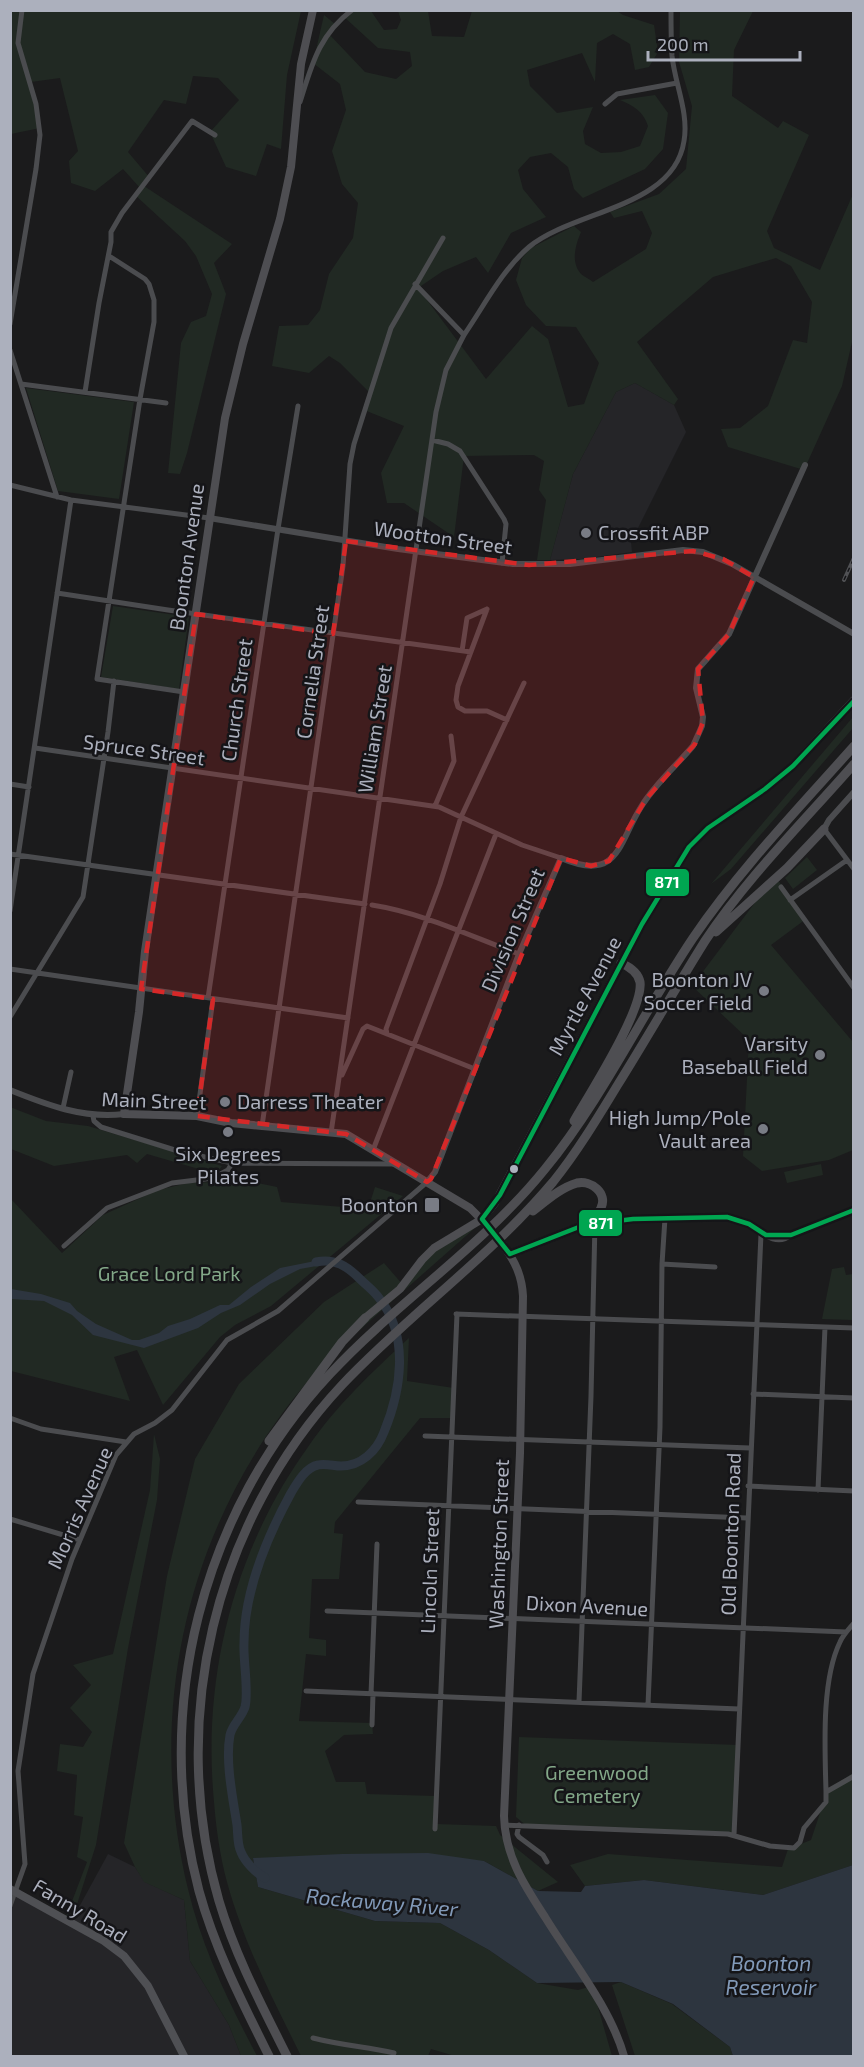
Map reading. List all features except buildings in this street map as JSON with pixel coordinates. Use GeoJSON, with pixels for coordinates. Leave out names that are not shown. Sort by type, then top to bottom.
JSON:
{"type":"FeatureCollection","features":[{"type":"Feature","properties":{"kind":"highway"},"geometry":{"type":"LineString","coordinates":[[206,1588],[233,1517],[270,1450],[322,1382],[384,1322],[504,1215],[542,1173],[572,1134],[702,926],[743,873],[854,746]]}},
{"type":"Feature","properties":{"kind":"highway"},"geometry":{"type":"LineString","coordinates":[[287,2056],[253,1988],[231,1937],[210,1866],[202,1821],[198,1776],[202,1683],[212,1628],[221,1593],[256,1507],[284,1459],[317,1414],[353,1373],[541,1196],[576,1151],[707,939],[746,888],[854,764]]}},
{"type":"Feature","properties":{"kind":"highway"},"geometry":{"type":"LineString","coordinates":[[707,939],[777,877],[824,829]]}},
{"type":"Feature","properties":{"kind":"highway"},"geometry":{"type":"LineString","coordinates":[[572,1134],[573,1122],[618,1042],[639,994],[639,977],[632,968],[621,963]]}},
{"type":"Feature","properties":{"kind":"highway"},"geometry":{"type":"LineString","coordinates":[[485,1251],[555,1194],[574,1184],[584,1183],[597,1189],[603,1203],[600,1211],[584,1225]]}},
{"type":"Feature","properties":{"kind":"highway"},"geometry":{"type":"LineString","coordinates":[[268,2056],[216,1943],[194,1870],[186,1824],[181,1757],[183,1700],[192,1643],[227,1518],[255,1463],[286,1415],[342,1342],[367,1317]]}},
{"type":"Feature","properties":{"kind":"main road","name":"Boonton Avenue"},"geometry":{"type":"LineString","coordinates":[[124,1114],[225,418],[235,374],[280,219],[291,168],[301,64],[313,10]]}},
{"type":"Feature","properties":{"kind":"main road","name":"Myrtle Avenue"},"geometry":{"type":"LineString","coordinates":[[367,1317],[393,1295],[434,1248],[484,1221],[500,1195],[649,912],[697,837],[765,789],[793,766],[854,700]]}},
{"type":"Feature","properties":{"kind":"main road","name":"Main Street"},"geometry":{"type":"LineString","coordinates":[[124,1114],[197,1116],[231,1124],[351,1136],[470,1208],[484,1221],[510,1254]]}},
{"type":"Feature","properties":{"kind":"main road"},"geometry":{"type":"LineString","coordinates":[[510,1254],[584,1225]]}},
{"type":"Feature","properties":{"kind":"main road","name":"Washington Street"},"geometry":{"type":"LineString","coordinates":[[510,1254],[522,1281],[523,1316],[504,1825],[513,1861],[523,1884],[600,2003],[615,2031],[624,2056]]}},
{"type":"Feature","properties":{"kind":"main road","name":"Fanny Road"},"geometry":{"type":"LineString","coordinates":[[13,1890],[104,1941],[124,1956],[148,1986],[184,2056]]}},
{"type":"Feature","properties":{"kind":"street"},"geometry":{"type":"LineString","coordinates":[[10,324],[40,135],[36,104],[18,43],[22,10]]}},
{"type":"Feature","properties":{"kind":"street"},"geometry":{"type":"LineString","coordinates":[[296,115],[309,74],[325,36],[352,10]]}},
{"type":"Feature","properties":{"kind":"street","name":"William Street"},"geometry":{"type":"LineString","coordinates":[[332,1133],[442,382],[464,335],[513,263],[530,246],[561,228],[646,193],[666,178],[679,160],[684,142],[685,123],[672,57],[671,10]]}},
{"type":"Feature","properties":{"kind":"street"},"geometry":{"type":"LineString","coordinates":[[605,104],[617,94],[677,83]]}},
{"type":"Feature","properties":{"kind":"street"},"geometry":{"type":"LineString","coordinates":[[85,392],[111,232],[122,213],[192,121],[215,135]]}},
{"type":"Feature","properties":{"kind":"street","name":"Cornelia Street"},"geometry":{"type":"LineString","coordinates":[[262,1126],[346,541],[350,464],[357,430],[386,339],[443,238]]}},
{"type":"Feature","properties":{"kind":"street"},"geometry":{"type":"LineString","coordinates":[[108,256],[146,279],[150,284],[154,300],[154,322],[140,399],[98,679],[184,692]]}},
{"type":"Feature","properties":{"kind":"street"},"geometry":{"type":"LineString","coordinates":[[415,284],[464,335]]}},
{"type":"Feature","properties":{"kind":"street"},"geometry":{"type":"LineString","coordinates":[[10,350],[57,497]]}},
{"type":"Feature","properties":{"kind":"street"},"geometry":{"type":"LineString","coordinates":[[21,384],[166,404]]}},
{"type":"Feature","properties":{"kind":"street","name":"Church Street"},"geometry":{"type":"LineString","coordinates":[[197,1116],[224,885],[298,406]]}},
{"type":"Feature","properties":{"kind":"street"},"geometry":{"type":"LineString","coordinates":[[432,440],[448,444],[460,451],[504,519],[506,524],[502,563]]}},
{"type":"Feature","properties":{"kind":"street","name":"Division Street"},"geometry":{"type":"LineString","coordinates":[[429,1183],[519,954],[561,858],[583,866],[609,861],[622,844],[646,799],[694,744],[701,732],[703,722],[696,688],[698,669],[729,634],[805,465]]}},
{"type":"Feature","properties":{"kind":"street","name":"Wootton Street"},"geometry":{"type":"LineString","coordinates":[[10,485],[71,500],[209,518],[416,552],[502,563],[570,564],[693,551],[723,559],[854,634]]}},
{"type":"Feature","properties":{"kind":"street"},"geometry":{"type":"LineString","coordinates":[[10,911],[71,500]]}},
{"type":"Feature","properties":{"kind":"street"},"geometry":{"type":"LineString","coordinates":[[57,593],[471,652]]}},
{"type":"Feature","properties":{"kind":"street"},"geometry":{"type":"LineString","coordinates":[[462,651],[467,618],[487,609],[458,686],[456,704],[465,711],[487,711],[507,720]]}},
{"type":"Feature","properties":{"kind":"street"},"geometry":{"type":"LineString","coordinates":[[10,1017],[83,897],[114,681]]}},
{"type":"Feature","properties":{"kind":"street"},"geometry":{"type":"LineString","coordinates":[[387,1034],[386,1029],[440,885],[461,818],[524,683]]}},
{"type":"Feature","properties":{"kind":"street"},"geometry":{"type":"LineString","coordinates":[[435,806],[454,762],[451,736]]}},
{"type":"Feature","properties":{"kind":"street","name":"Spruce Street"},"geometry":{"type":"LineString","coordinates":[[34,748],[435,806],[522,845],[561,858]]}},
{"type":"Feature","properties":{"kind":"street"},"geometry":{"type":"LineString","coordinates":[[10,784],[29,787]]}},
{"type":"Feature","properties":{"kind":"street"},"geometry":{"type":"LineString","coordinates":[[854,792],[824,829],[854,869]]}},
{"type":"Feature","properties":{"kind":"street"},"geometry":{"type":"LineString","coordinates":[[374,1150],[496,834]]}},
{"type":"Feature","properties":{"kind":"street"},"geometry":{"type":"LineString","coordinates":[[10,854],[364,904]]}},
{"type":"Feature","properties":{"kind":"street"},"geometry":{"type":"LineString","coordinates":[[790,900],[847,860]]}},
{"type":"Feature","properties":{"kind":"street"},"geometry":{"type":"LineString","coordinates":[[781,887],[854,988]]}},
{"type":"Feature","properties":{"kind":"street"},"geometry":{"type":"LineString","coordinates":[[372,905],[397,909],[426,918],[519,954]]}},
{"type":"Feature","properties":{"kind":"street"},"geometry":{"type":"LineString","coordinates":[[10,969],[348,1018]]}},
{"type":"Feature","properties":{"kind":"street"},"geometry":{"type":"LineString","coordinates":[[339,1082],[363,1029],[369,1027],[475,1069]]}},
{"type":"Feature","properties":{"kind":"street"},"geometry":{"type":"LineString","coordinates":[[63,1108],[71,1072]]}},
{"type":"Feature","properties":{"kind":"street","name":"Main Street"},"geometry":{"type":"LineString","coordinates":[[10,1090],[93,1116],[124,1114]]}},
{"type":"Feature","properties":{"kind":"street"},"geometry":{"type":"LineString","coordinates":[[93,1116],[97,1125],[101,1127],[188,1154],[232,1163],[396,1164]]}},
{"type":"Feature","properties":{"kind":"street"},"geometry":{"type":"LineString","coordinates":[[64,1246],[107,1208],[171,1183],[213,1178],[228,1170],[232,1163]]}},
{"type":"Feature","properties":{"kind":"street","name":"Morris Avenue"},"geometry":{"type":"LineString","coordinates":[[10,1906],[13,1890],[26,1864],[18,1771],[33,1674],[80,1540],[116,1455],[134,1434],[155,1423],[172,1410],[227,1340],[278,1311],[429,1183]]}},
{"type":"Feature","properties":{"kind":"street"},"geometry":{"type":"LineString","coordinates":[[584,1225],[664,1218],[734,1218],[749,1224],[769,1239],[777,1240],[786,1239],[854,1209]]}},
{"type":"Feature","properties":{"kind":"street"},"geometry":{"type":"LineString","coordinates":[[648,1705],[659,1445],[664,1218]]}},
{"type":"Feature","properties":{"kind":"street"},"geometry":{"type":"LineString","coordinates":[[579,1702],[590,1442],[595,1223]]}},
{"type":"Feature","properties":{"kind":"street","name":"Old Boonton Road"},"geometry":{"type":"LineString","coordinates":[[734,1835],[756,1324],[764,1235]]}},
{"type":"Feature","properties":{"kind":"street"},"geometry":{"type":"LineString","coordinates":[[662,1264],[715,1266]]}},
{"type":"Feature","properties":{"kind":"street","name":"Lincoln Street"},"geometry":{"type":"LineString","coordinates":[[435,1829],[456,1314],[523,1316]]}},
{"type":"Feature","properties":{"kind":"street"},"geometry":{"type":"LineString","coordinates":[[523,1316],[854,1328]]}},
{"type":"Feature","properties":{"kind":"street"},"geometry":{"type":"LineString","coordinates":[[818,1490],[825,1327]]}},
{"type":"Feature","properties":{"kind":"street"},"geometry":{"type":"LineString","coordinates":[[753,1394],[854,1398]]}},
{"type":"Feature","properties":{"kind":"street"},"geometry":{"type":"LineString","coordinates":[[10,1418],[41,1429],[126,1442]]}},
{"type":"Feature","properties":{"kind":"street"},"geometry":{"type":"LineString","coordinates":[[424,1436],[750,1448]]}},
{"type":"Feature","properties":{"kind":"street"},"geometry":{"type":"LineString","coordinates":[[748,1486],[854,1491]]}},
{"type":"Feature","properties":{"kind":"street"},"geometry":{"type":"LineString","coordinates":[[358,1502],[747,1518]]}},
{"type":"Feature","properties":{"kind":"street"},"geometry":{"type":"LineString","coordinates":[[10,1519],[80,1540]]}},
{"type":"Feature","properties":{"kind":"street"},"geometry":{"type":"LineString","coordinates":[[372,1725],[377,1544]]}},
{"type":"Feature","properties":{"kind":"street","name":"Dixon Avenue"},"geometry":{"type":"LineString","coordinates":[[327,1611],[846,1632]]}},
{"type":"Feature","properties":{"kind":"street"},"geometry":{"type":"LineString","coordinates":[[504,1825],[734,1835],[770,1846],[794,1848],[800,1842],[804,1828],[826,1802],[827,1693],[835,1656],[846,1632],[854,1623]]}},
{"type":"Feature","properties":{"kind":"street"},"geometry":{"type":"LineString","coordinates":[[306,1691],[739,1709]]}},
{"type":"Feature","properties":{"kind":"street"},"geometry":{"type":"LineString","coordinates":[[826,1792],[854,1776]]}},
{"type":"Feature","properties":{"kind":"street"},"geometry":{"type":"LineString","coordinates":[[519,1825],[517,1834],[519,1837],[543,1855],[547,1862]]}},
{"type":"Feature","properties":{"kind":"street"},"geometry":{"type":"LineString","coordinates":[[313,2038],[394,2053]]}},
{"type":"Feature","properties":{"kind":"street"},"geometry":{"type":"LineString","coordinates":[[361,2048],[362,2056]]}},
{"type":"Feature","properties":{"kind":"highlighted area"},"geometry":{"type":"Polygon","coordinates":[[[346,541],[529,565],[693,551],[723,559],[754,577],[729,634],[698,669],[703,722],[695,744],[646,799],[609,861],[591,866],[561,858],[431,1179],[427,1182],[346,1134],[197,1116],[213,999],[141,989],[196,614],[333,634],[346,541]]]}},
{"type":"Feature","properties":{"kind":"shaded area"},"geometry":{"type":"Polygon","coordinates":[[[635,383],[674,405],[686,432],[631,542],[632,552],[582,559],[550,560],[573,474],[616,392],[635,383]]]}},
{"type":"Feature","properties":{"kind":"shaded area"},"geometry":{"type":"Polygon","coordinates":[[[108,1854],[135,1867],[145,1882],[184,1900],[190,1961],[229,2025],[241,2056],[11,2056],[10,1889],[72,1920],[108,1854]]]}},
{"type":"Feature","properties":{"kind":"green space"},"geometry":{"type":"Polygon","coordinates":[[[11,11],[301,11],[287,75],[281,149],[267,144],[256,176],[226,167],[210,132],[239,100],[218,78],[193,76],[186,104],[164,100],[128,152],[150,178],[144,186],[232,244],[214,263],[226,294],[180,474],[168,473],[181,343],[191,322],[206,316],[212,294],[196,256],[185,241],[135,195],[140,188],[123,169],[95,191],[71,183],[69,161],[78,151],[60,78],[31,82],[40,128],[11,134],[11,11]]]}},
{"type":"Feature","properties":{"kind":"green space"},"geometry":{"type":"Polygon","coordinates":[[[351,11],[371,11],[384,30],[397,29],[401,20],[398,11],[428,11],[432,36],[464,37],[472,11],[617,11],[654,25],[658,52],[649,67],[635,70],[630,44],[613,34],[597,43],[595,82],[582,53],[527,70],[530,86],[557,113],[593,107],[583,131],[585,144],[601,153],[621,152],[640,146],[648,126],[646,121],[630,104],[620,100],[655,95],[668,113],[663,149],[645,169],[583,198],[574,189],[568,167],[551,153],[530,157],[518,170],[523,189],[546,217],[511,233],[488,273],[476,257],[443,271],[418,288],[486,379],[532,326],[548,339],[568,407],[584,404],[599,363],[576,327],[546,326],[526,305],[516,280],[522,258],[531,248],[574,226],[581,232],[576,247],[576,264],[581,274],[593,282],[646,249],[652,233],[642,211],[614,218],[610,212],[659,194],[686,169],[692,106],[679,62],[680,11],[753,11],[734,50],[732,96],[778,128],[783,121],[809,135],[767,231],[774,248],[820,270],[853,194],[852,342],[842,386],[804,470],[728,447],[721,429],[740,428],[768,406],[793,340],[807,343],[812,302],[791,266],[776,258],[713,277],[637,342],[678,399],[674,405],[635,383],[616,392],[573,474],[550,560],[537,560],[546,500],[539,490],[544,461],[534,455],[464,456],[454,537],[404,503],[387,503],[381,473],[404,426],[364,410],[370,393],[340,363],[329,356],[309,373],[272,366],[279,326],[308,325],[320,310],[329,274],[353,238],[358,203],[342,184],[332,151],[346,110],[340,84],[313,63],[324,15],[335,24],[328,33],[365,72],[396,79],[412,66],[410,52],[378,48],[343,16],[351,11]]]}},
{"type":"Feature","properties":{"kind":"green space"},"geometry":{"type":"Polygon","coordinates":[[[26,388],[134,402],[119,499],[58,491],[26,388]]]}},
{"type":"Feature","properties":{"kind":"green space"},"geometry":{"type":"Polygon","coordinates":[[[113,606],[189,617],[179,689],[101,677],[113,606]]]}},
{"type":"Feature","properties":{"kind":"green space"},"geometry":{"type":"Polygon","coordinates":[[[853,717],[853,728],[731,869],[711,884],[853,717]]]}},
{"type":"Feature","properties":{"kind":"green space"},"geometry":{"type":"Polygon","coordinates":[[[807,857],[817,870],[793,889],[785,878],[807,857]]]}},
{"type":"Feature","properties":{"kind":"green space"},"geometry":{"type":"Polygon","coordinates":[[[777,879],[806,919],[771,945],[853,1042],[853,1150],[829,1160],[762,1171],[743,1156],[749,1040],[692,986],[760,896],[777,879]]]}},
{"type":"Feature","properties":{"kind":"green space"},"geometry":{"type":"Polygon","coordinates":[[[10,1107],[46,1121],[88,1126],[222,1166],[216,1174],[147,1154],[137,1163],[127,1155],[54,1166],[11,1149],[10,1107]]]}},
{"type":"Feature","properties":{"kind":"green space"},"geometry":{"type":"Polygon","coordinates":[[[821,1164],[823,1175],[787,1183],[784,1172],[821,1164]]]}},
{"type":"Feature","properties":{"kind":"green space","name":"Grace Lord Park"},"geometry":{"type":"Polygon","coordinates":[[[248,1181],[277,1187],[281,1202],[368,1209],[375,1187],[403,1196],[271,1306],[235,1325],[220,1337],[163,1405],[137,1350],[114,1357],[130,1401],[11,1371],[11,1199],[62,1253],[103,1215],[158,1190],[188,1183],[248,1181]]]}},
{"type":"Feature","properties":{"kind":"green space"},"geometry":{"type":"Polygon","coordinates":[[[475,1228],[326,1361],[267,1435],[233,1493],[206,1555],[187,1620],[175,1686],[171,1753],[176,1821],[188,1889],[201,1933],[227,1995],[257,2056],[241,2056],[229,2025],[190,1961],[184,1900],[144,1882],[124,1843],[167,1576],[195,1459],[239,1384],[324,1302],[384,1263],[403,1285],[437,1247],[475,1228]]]}},
{"type":"Feature","properties":{"kind":"green space"},"geometry":{"type":"Polygon","coordinates":[[[844,1267],[846,1275],[853,1274],[853,1320],[822,1319],[832,1269],[844,1267]]]}},
{"type":"Feature","properties":{"kind":"green space"},"geometry":{"type":"Polygon","coordinates":[[[409,1338],[407,1381],[454,1388],[453,1418],[420,1418],[335,1522],[334,1533],[343,1534],[339,1579],[312,1579],[309,1638],[326,1640],[326,1656],[306,1654],[299,1721],[372,1723],[373,1734],[344,1735],[325,1751],[336,1782],[365,1782],[367,1794],[436,1796],[436,1824],[496,1826],[500,1835],[558,1882],[538,1891],[484,1861],[253,1858],[258,1887],[375,1921],[440,1923],[489,1950],[537,1983],[578,1990],[592,1986],[612,2056],[455,2056],[431,2049],[428,2056],[301,2056],[251,1949],[227,1882],[214,1802],[213,1708],[219,1661],[229,1616],[243,1571],[260,1528],[282,1487],[308,1447],[343,1403],[409,1338]]]}},
{"type":"Feature","properties":{"kind":"green space"},"geometry":{"type":"Polygon","coordinates":[[[154,1434],[160,1459],[157,1500],[128,1648],[96,1845],[72,1920],[66,1917],[87,1862],[77,1857],[83,1817],[74,1815],[77,1775],[57,1771],[60,1744],[83,1747],[92,1732],[70,1708],[91,1685],[73,1665],[113,1654],[150,1490],[154,1434]]]}},
{"type":"Feature","properties":{"kind":"green space","name":"Greenwood Cemetery"},"geometry":{"type":"Polygon","coordinates":[[[519,1737],[739,1745],[735,1834],[528,1827],[516,1817],[519,1737]]]}},
{"type":"Feature","properties":{"kind":"green space"},"geometry":{"type":"Polygon","coordinates":[[[853,1773],[853,1865],[763,1895],[644,1880],[585,1886],[570,1865],[608,1854],[782,1867],[788,1849],[811,1840],[828,1789],[853,1773]]]}},
{"type":"Feature","properties":{"kind":"green space"},"geometry":{"type":"Polygon","coordinates":[[[621,1982],[672,2004],[730,2047],[733,2056],[635,2056],[612,1985],[621,1982]]]}},
{"type":"Feature","properties":{"kind":"water"},"geometry":{"type":"Polygon","coordinates":[[[330,1258],[322,1265],[300,1269],[270,1284],[240,1305],[221,1313],[198,1328],[144,1348],[93,1335],[72,1315],[44,1301],[11,1299],[11,1289],[41,1294],[70,1303],[77,1311],[96,1324],[132,1340],[139,1340],[220,1305],[229,1305],[280,1268],[330,1258]]]}},
{"type":"Feature","properties":{"kind":"water","name":"Boonton Reservoir"},"geometry":{"type":"Polygon","coordinates":[[[428,1853],[484,1861],[538,1891],[581,1892],[585,1886],[644,1880],[763,1895],[853,1865],[853,2056],[733,2056],[730,2047],[673,2004],[621,1982],[537,1983],[489,1950],[440,1923],[375,1921],[258,1887],[253,1858],[428,1853]]]}},
{"type":"Feature","properties":{"kind":"waterway","name":"Rockaway River"},"geometry":{"type":"LineString","coordinates":[[265,1878],[248,1863],[240,1849],[228,1756],[231,1731],[244,1711],[246,1701],[245,1624],[253,1585],[258,1566],[274,1528],[291,1493],[306,1472],[318,1465],[341,1466],[362,1460],[373,1451],[381,1439],[395,1399],[400,1364],[395,1329],[389,1313],[379,1298],[345,1267],[335,1262],[316,1262]]}},
{"type":"Feature","properties":{"kind":"railway"},"geometry":{"type":"LineString","coordinates":[[844,580],[854,558]]}},
{"type":"Feature","properties":{"kind":"transit line","name":"871"},"geometry":{"type":"LineString","coordinates":[[854,701],[793,766],[765,789],[708,828],[689,847],[642,924],[500,1195],[482,1219],[510,1254],[584,1225],[633,1219],[727,1217],[749,1224],[766,1235],[791,1235],[854,1210]]}},
{"type":"Feature","properties":{"kind":"place","name":"Crossfit ABP"},"geometry":{"type":"Point","coordinates":[586,533]}},
{"type":"Feature","properties":{"kind":"place","name":"Boonton JV Soccer Field"},"geometry":{"type":"Point","coordinates":[764,991]}},
{"type":"Feature","properties":{"kind":"place","name":"Varsity Baseball Field"},"geometry":{"type":"Point","coordinates":[820,1055]}},
{"type":"Feature","properties":{"kind":"place","name":"Darress Theater"},"geometry":{"type":"Point","coordinates":[225,1102]}},
{"type":"Feature","properties":{"kind":"place","name":"High Jump/Pole Vault area"},"geometry":{"type":"Point","coordinates":[763,1129]}},
{"type":"Feature","properties":{"kind":"place","name":"Six Degrees Pilates"},"geometry":{"type":"Point","coordinates":[228,1132]}},
{"type":"Feature","properties":{"kind":"place","name":"Boonton"},"geometry":{"type":"Point","coordinates":[432,1205]}}]}
